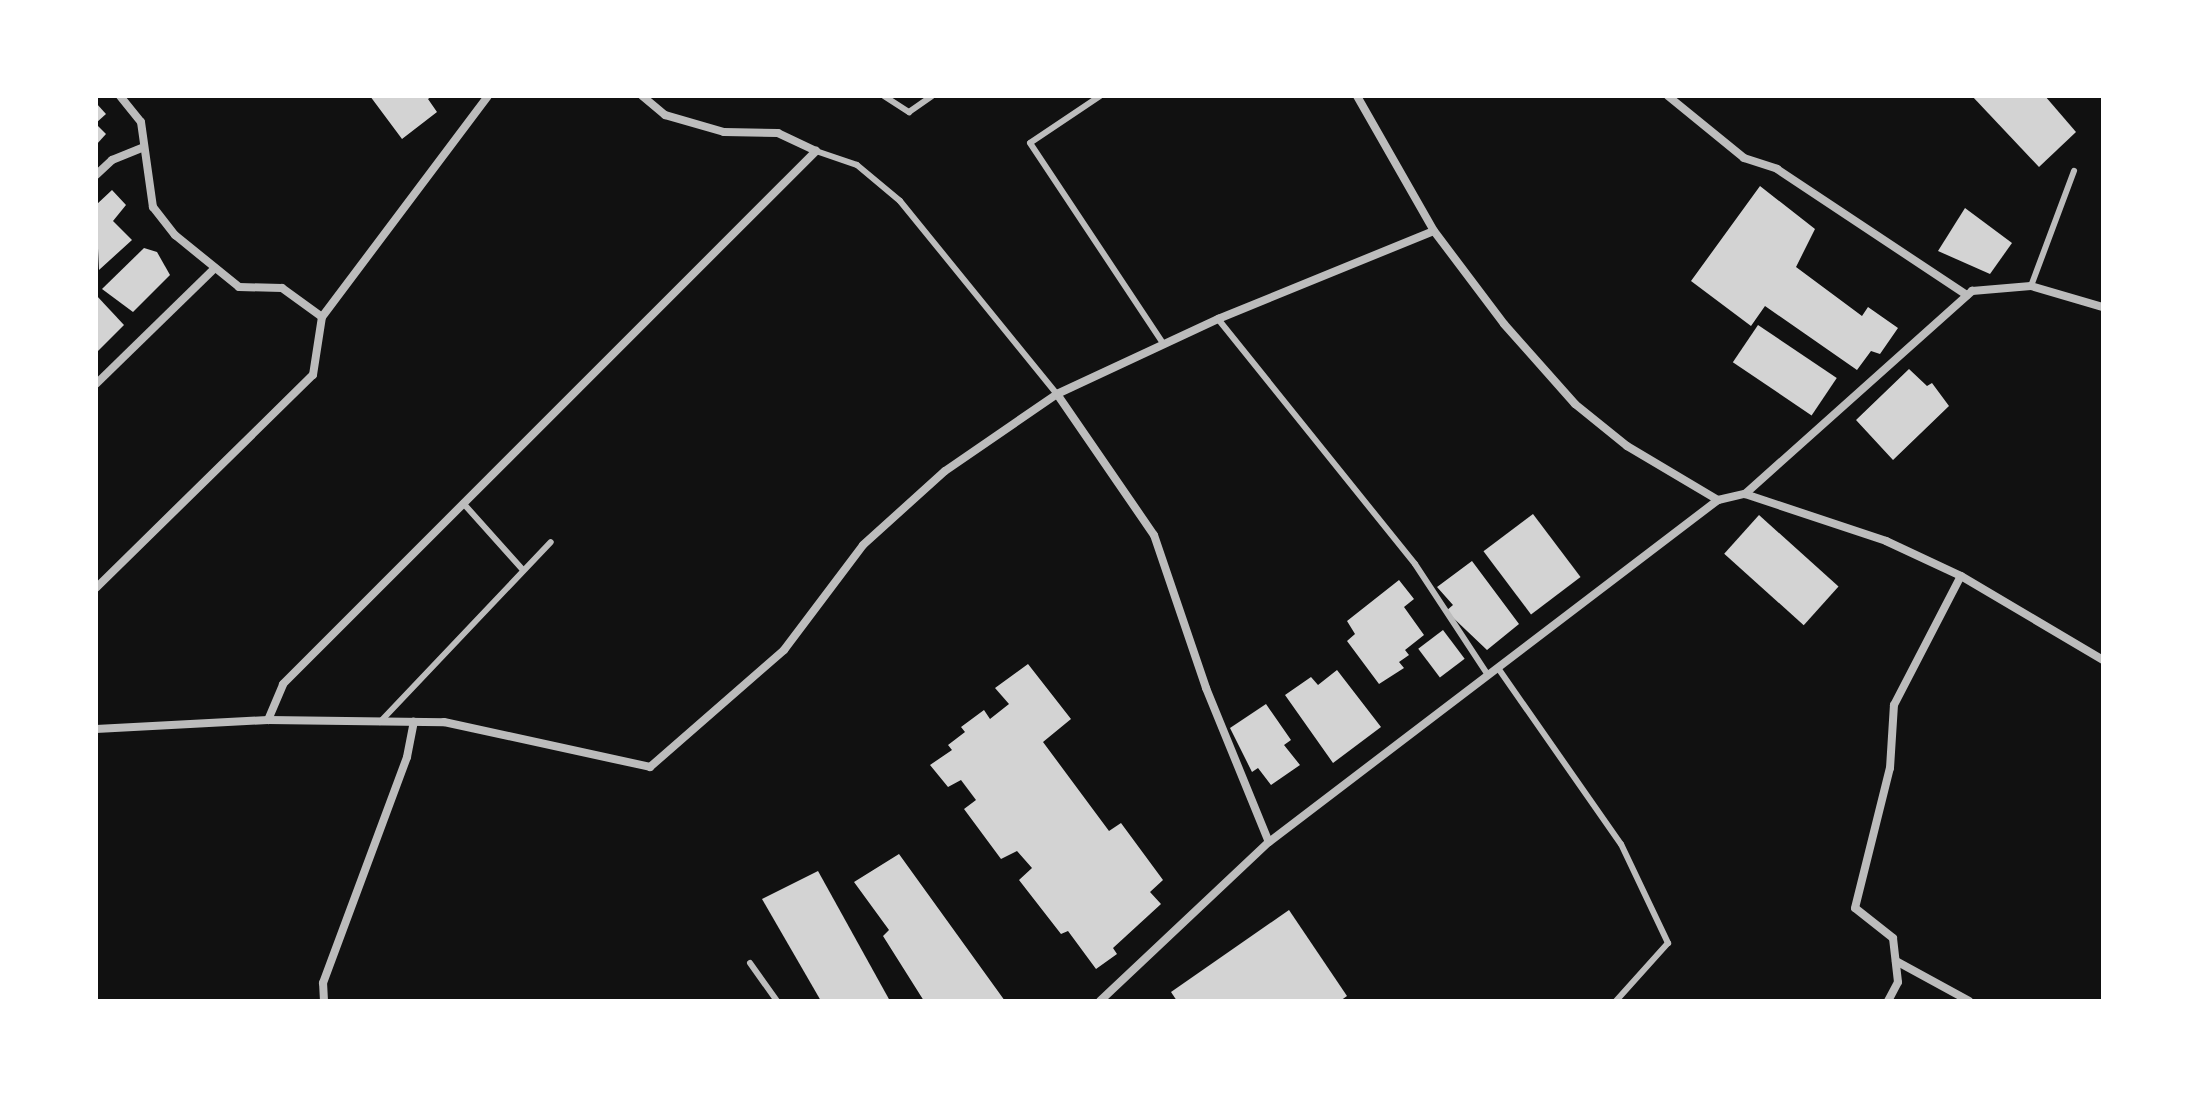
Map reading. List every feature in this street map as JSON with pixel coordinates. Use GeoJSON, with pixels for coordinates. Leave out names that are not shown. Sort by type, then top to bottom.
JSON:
{"type":"FeatureCollection","features":[{"type":"Feature","properties":{"kind":"street"},"geometry":{"type":"LineString","coordinates":[[120,96],[141,122],[142,148],[153,207],[175,235],[239,287],[282,288],[322,317]]}},
{"type":"Feature","properties":{"kind":"street"},"geometry":{"type":"LineString","coordinates":[[96,588],[313,375],[322,317],[488,96]]}},
{"type":"Feature","properties":{"kind":"street"},"geometry":{"type":"LineString","coordinates":[[268,720],[283,684],[816,151],[778,133],[724,132],[665,115],[642,96]]}},
{"type":"Feature","properties":{"kind":"street"},"geometry":{"type":"LineString","coordinates":[[1357,96],[1434,231],[1504,324],[1575,404],[1627,446],[1718,500]]}},
{"type":"Feature","properties":{"kind":"street"},"geometry":{"type":"LineString","coordinates":[[1668,96],[1744,158],[1777,169],[1967,295]]}},
{"type":"Feature","properties":{"kind":"street"},"geometry":{"type":"LineString","coordinates":[[96,175],[112,160],[142,148]]}},
{"type":"Feature","properties":{"kind":"street"},"geometry":{"type":"LineString","coordinates":[[96,729],[268,720],[444,722],[650,767],[784,650],[863,545],[945,471],[1057,394],[1218,319],[1434,231]]}},
{"type":"Feature","properties":{"kind":"street"},"geometry":{"type":"LineString","coordinates":[[96,384],[215,268]]}},
{"type":"Feature","properties":{"kind":"street"},"geometry":{"type":"LineString","coordinates":[[1100,1001],[1269,842],[1718,500],[1745,494],[1967,295],[2031,286],[2103,307]]}},
{"type":"Feature","properties":{"kind":"street"},"geometry":{"type":"LineString","coordinates":[[1057,394],[1154,535],[1206,688],[1269,842]]}},
{"type":"Feature","properties":{"kind":"street"},"geometry":{"type":"LineString","coordinates":[[1745,494],[1886,541],[1961,576],[2103,660]]}},
{"type":"Feature","properties":{"kind":"street"},"geometry":{"type":"LineString","coordinates":[[1888,1001],[1898,982],[1893,938],[1855,908],[1890,768],[1894,705],[1961,576]]}},
{"type":"Feature","properties":{"kind":"street"},"geometry":{"type":"LineString","coordinates":[[324,1001],[323,983],[407,757],[414,722]]}},
{"type":"Feature","properties":{"kind":"street"},"geometry":{"type":"LineString","coordinates":[[1896,961],[1969,1001]]}},
{"type":"Feature","properties":{"kind":"lane"},"geometry":{"type":"LineString","coordinates":[[884,96],[909,112],[932,96]]}},
{"type":"Feature","properties":{"kind":"lane"},"geometry":{"type":"LineString","coordinates":[[1100,96],[1030,143],[1164,345]]}},
{"type":"Feature","properties":{"kind":"lane"},"geometry":{"type":"LineString","coordinates":[[816,151],[857,165],[900,201],[1057,394]]}},
{"type":"Feature","properties":{"kind":"lane"},"geometry":{"type":"LineString","coordinates":[[2031,286],[2074,171]]}},
{"type":"Feature","properties":{"kind":"lane"},"geometry":{"type":"LineString","coordinates":[[1218,319],[1415,564],[1488,675]]}},
{"type":"Feature","properties":{"kind":"lane"},"geometry":{"type":"LineString","coordinates":[[463,503],[522,569]]}},
{"type":"Feature","properties":{"kind":"lane"},"geometry":{"type":"LineString","coordinates":[[380,722],[522,569],[551,542]]}},
{"type":"Feature","properties":{"kind":"lane"},"geometry":{"type":"LineString","coordinates":[[1498,668],[1621,844],[1668,943],[1616,1001]]}},
{"type":"Feature","properties":{"kind":"lane"},"geometry":{"type":"LineString","coordinates":[[750,963],[777,1001]]}},
{"type":"Feature","properties":{"kind":"building"},"geometry":{"type":"Polygon","coordinates":[[[370,96],[432,96],[428,99],[437,112],[402,139],[370,96]]]}},
{"type":"Feature","properties":{"kind":"building"},"geometry":{"type":"Polygon","coordinates":[[[1972,96],[2045,96],[2076,132],[2039,167],[1972,96]]]}},
{"type":"Feature","properties":{"kind":"building"},"geometry":{"type":"Polygon","coordinates":[[[96,103],[106,114],[96,123],[96,103]]]}},
{"type":"Feature","properties":{"kind":"building"},"geometry":{"type":"Polygon","coordinates":[[[96,124],[106,134],[96,145],[96,124]]]}},
{"type":"Feature","properties":{"kind":"building"},"geometry":{"type":"Polygon","coordinates":[[[1760,186],[1815,229],[1796,267],[1862,316],[1868,307],[1898,328],[1880,354],[1871,351],[1857,370],[1765,306],[1751,326],[1691,281],[1760,186]]]}},
{"type":"Feature","properties":{"kind":"building"},"geometry":{"type":"Polygon","coordinates":[[[112,190],[126,205],[113,221],[132,240],[99,270],[96,205],[112,190]]]}},
{"type":"Feature","properties":{"kind":"building"},"geometry":{"type":"Polygon","coordinates":[[[1965,208],[2012,243],[1990,274],[1938,251],[1965,208]]]}},
{"type":"Feature","properties":{"kind":"building"},"geometry":{"type":"Polygon","coordinates":[[[144,248],[157,252],[170,275],[133,312],[102,289],[144,248]]]}},
{"type":"Feature","properties":{"kind":"building"},"geometry":{"type":"Polygon","coordinates":[[[96,295],[124,325],[96,353],[96,295]]]}},
{"type":"Feature","properties":{"kind":"building"},"geometry":{"type":"Polygon","coordinates":[[[1758,325],[1837,378],[1812,415],[1733,362],[1758,325]]]}},
{"type":"Feature","properties":{"kind":"building"},"geometry":{"type":"Polygon","coordinates":[[[1909,369],[1927,386],[1932,383],[1949,406],[1893,460],[1856,420],[1909,369]]]}},
{"type":"Feature","properties":{"kind":"building"},"geometry":{"type":"Polygon","coordinates":[[[1533,514],[1581,577],[1531,614],[1483,551],[1533,514]]]}},
{"type":"Feature","properties":{"kind":"building"},"geometry":{"type":"Polygon","coordinates":[[[1759,515],[1839,587],[1804,625],[1724,554],[1759,515]]]}},
{"type":"Feature","properties":{"kind":"building"},"geometry":{"type":"Polygon","coordinates":[[[1472,561],[1519,624],[1487,650],[1446,611],[1453,605],[1437,587],[1472,561]]]}},
{"type":"Feature","properties":{"kind":"building"},"geometry":{"type":"Polygon","coordinates":[[[1399,580],[1414,599],[1404,607],[1424,635],[1405,650],[1409,655],[1399,662],[1404,668],[1379,684],[1347,641],[1355,634],[1347,621],[1399,580]]]}},
{"type":"Feature","properties":{"kind":"building"},"geometry":{"type":"Polygon","coordinates":[[[1443,630],[1465,659],[1440,677],[1418,649],[1443,630]]]}},
{"type":"Feature","properties":{"kind":"building"},"geometry":{"type":"Polygon","coordinates":[[[1028,664],[1071,719],[1043,742],[1109,831],[1121,823],[1163,880],[1150,892],[1161,904],[1113,948],[1117,954],[1096,969],[1068,931],[1061,934],[1019,880],[1032,868],[1017,851],[1001,859],[964,809],[976,800],[961,780],[948,787],[930,765],[952,750],[948,745],[965,732],[961,727],[984,710],[990,719],[1009,704],[995,688],[1028,664]]]}},
{"type":"Feature","properties":{"kind":"building"},"geometry":{"type":"Polygon","coordinates":[[[1337,670],[1381,727],[1333,763],[1285,695],[1311,677],[1318,685],[1337,670]]]}},
{"type":"Feature","properties":{"kind":"building"},"geometry":{"type":"Polygon","coordinates":[[[1266,704],[1291,740],[1284,745],[1300,765],[1271,785],[1258,768],[1252,772],[1230,728],[1266,704]]]}},
{"type":"Feature","properties":{"kind":"building"},"geometry":{"type":"Polygon","coordinates":[[[899,854],[1005,1001],[924,1001],[883,936],[889,930],[854,882],[899,854]]]}},
{"type":"Feature","properties":{"kind":"building"},"geometry":{"type":"Polygon","coordinates":[[[818,871],[890,1001],[821,1001],[762,899],[818,871]]]}},
{"type":"Feature","properties":{"kind":"building"},"geometry":{"type":"Polygon","coordinates":[[[1289,910],[1347,996],[1340,1001],[1177,1001],[1171,992],[1289,910]]]}}]}
